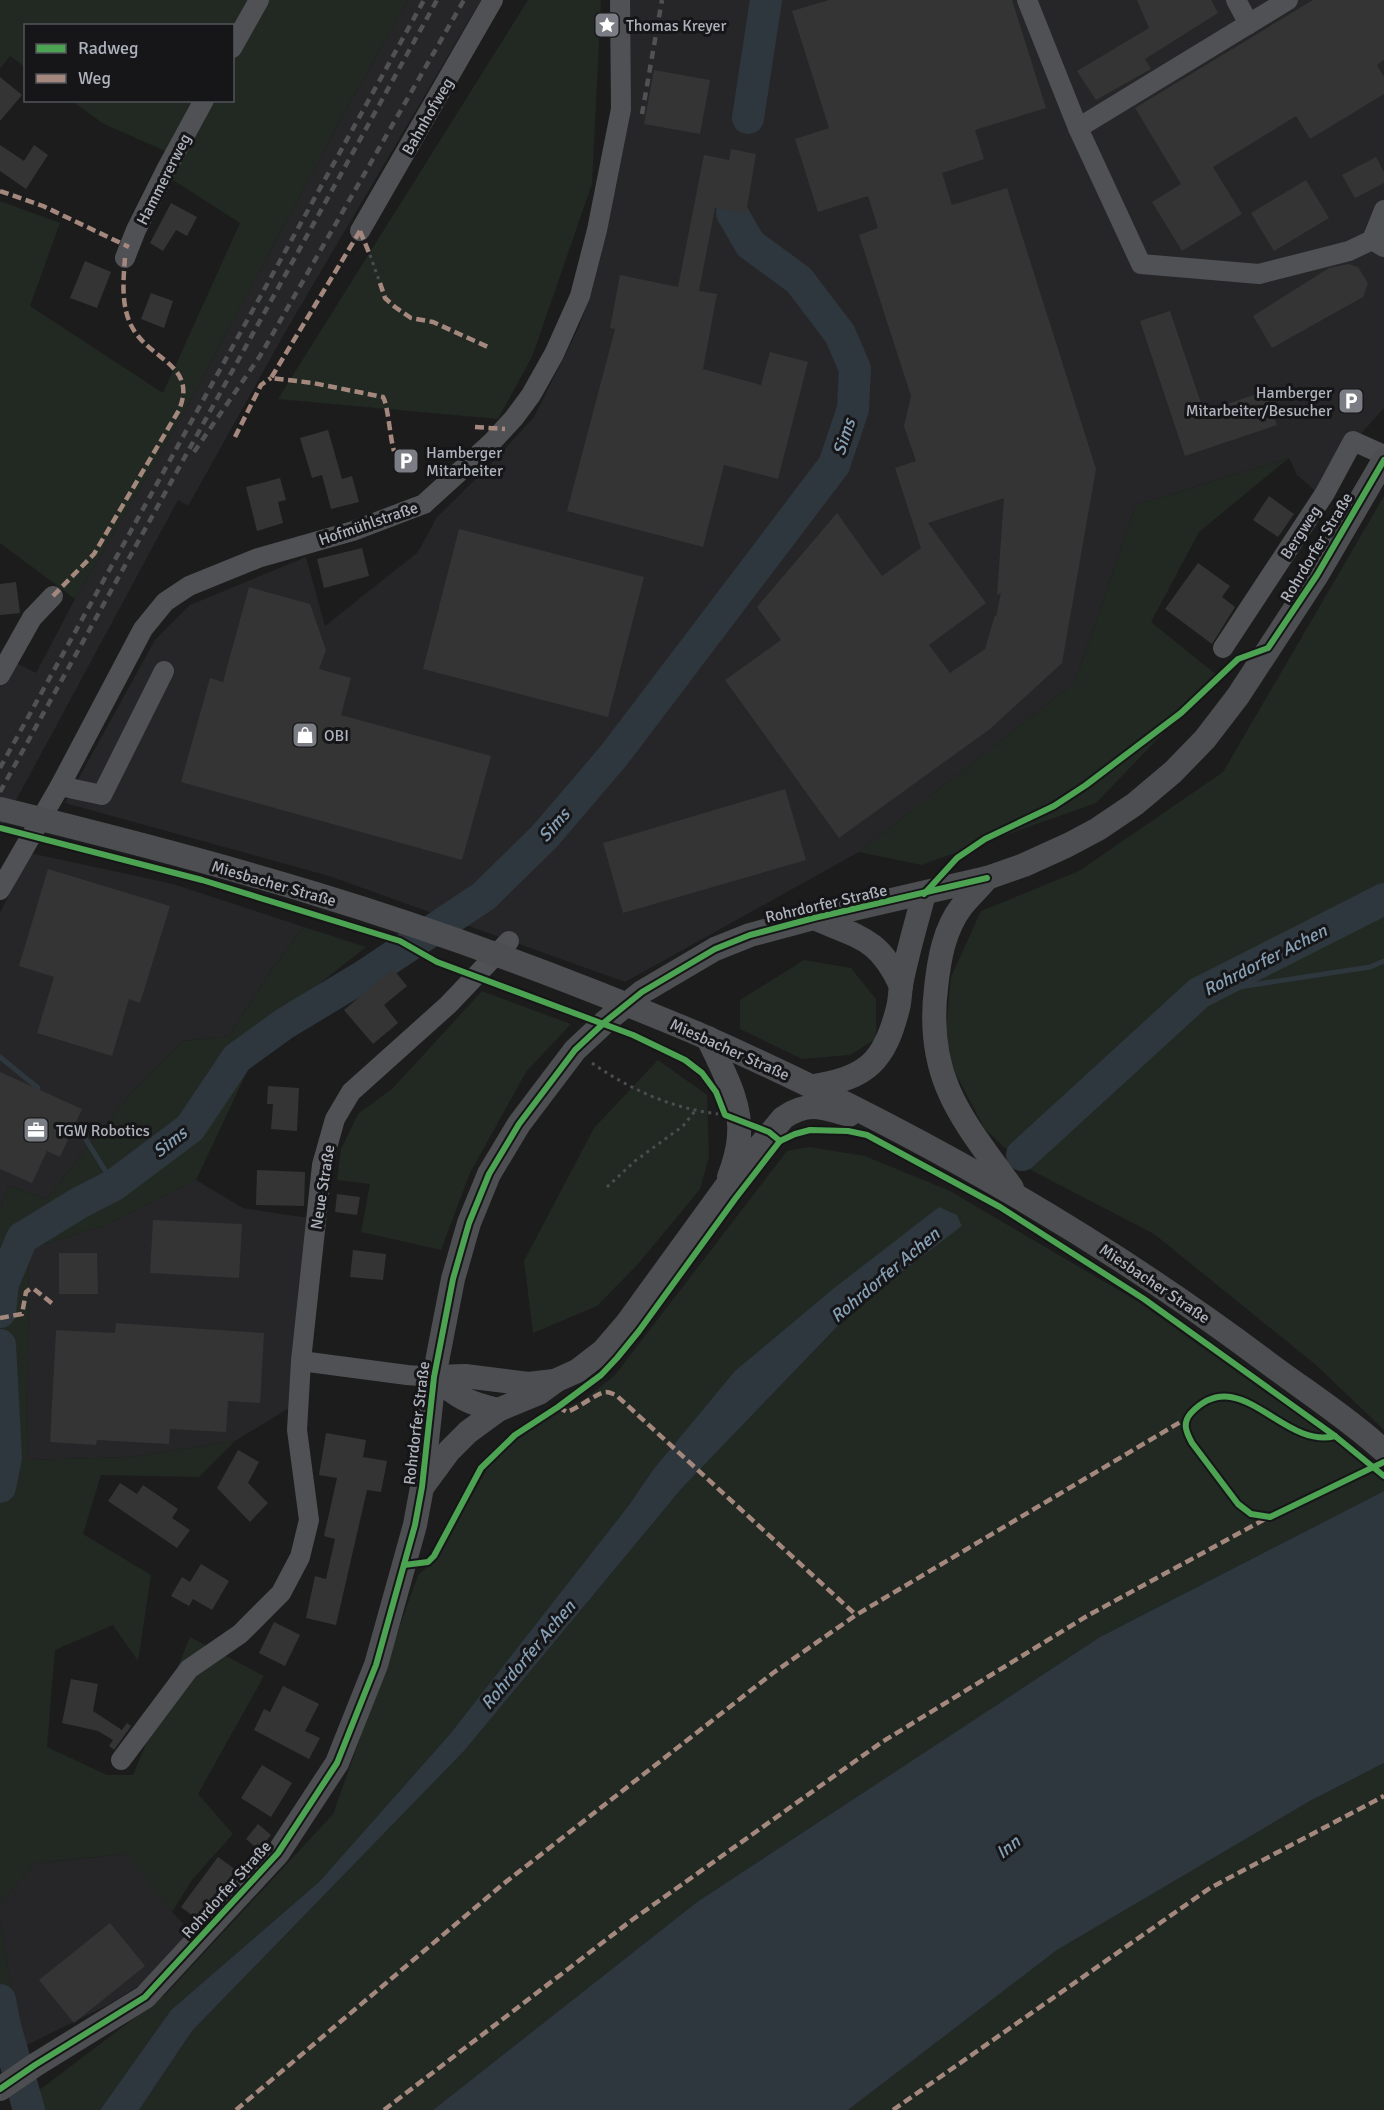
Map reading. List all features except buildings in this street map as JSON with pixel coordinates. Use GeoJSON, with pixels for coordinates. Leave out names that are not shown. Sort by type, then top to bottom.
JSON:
{"type":"FeatureCollection","features":[{"type":"Feature","properties":{"kind":"main road","name":"Rohrdorfer Straße"},"geometry":{"type":"LineString","coordinates":[[0,2090],[34,2065],[145,1997],[278,1853],[337,1763],[376,1665],[415,1525],[422,1487],[434,1377],[453,1279],[469,1223],[489,1174],[519,1124],[575,1050],[642,992],[715,949],[750,935],[814,918],[987,879],[1024,865],[1098,829],[1135,804],[1173,772],[1205,739],[1238,696],[1317,575],[1384,458]]}},
{"type":"Feature","properties":{"kind":"main road","name":"Miesbacher Straße"},"geometry":{"type":"LineString","coordinates":[[0,809],[127,840],[317,894],[470,946],[610,997],[702,1035],[814,1086],[937,1149],[1110,1251],[1199,1311],[1381,1448]]}},
{"type":"Feature","properties":{"kind":"main road"},"geometry":{"type":"LineString","coordinates":[[944,940],[961,908],[987,879]]}},
{"type":"Feature","properties":{"kind":"main road"},"geometry":{"type":"LineString","coordinates":[[929,893],[944,928],[933,1014],[934,1042],[940,1069],[951,1098],[1017,1195]]}},
{"type":"Feature","properties":{"kind":"main road"},"geometry":{"type":"LineString","coordinates":[[814,1086],[838,1083],[852,1078],[871,1064],[881,1053],[899,1006],[901,986],[929,893]]}},
{"type":"Feature","properties":{"kind":"main road"},"geometry":{"type":"LineString","coordinates":[[814,918],[870,942],[883,953],[901,986]]}},
{"type":"Feature","properties":{"kind":"main road"},"geometry":{"type":"LineString","coordinates":[[702,1035],[734,1101],[738,1121],[737,1150],[725,1188]]}},
{"type":"Feature","properties":{"kind":"main road"},"geometry":{"type":"LineString","coordinates":[[422,1487],[449,1451],[468,1432],[498,1410],[539,1393],[557,1380],[577,1371],[603,1350],[627,1323],[725,1188],[783,1118],[792,1112],[808,1106],[825,1107],[855,1117],[910,1146],[937,1149]]}},
{"type":"Feature","properties":{"kind":"main road"},"geometry":{"type":"LineString","coordinates":[[434,1377],[465,1377],[528,1384],[557,1380]]}},
{"type":"Feature","properties":{"kind":"main road"},"geometry":{"type":"LineString","coordinates":[[434,1377],[458,1397],[472,1404],[498,1410]]}},
{"type":"Feature","properties":{"kind":"street"},"geometry":{"type":"LineString","coordinates":[[234,44],[259,0]]}},
{"type":"Feature","properties":{"kind":"street","name":"Bahnhofweg"},"geometry":{"type":"LineString","coordinates":[[360,231],[493,0]]}},
{"type":"Feature","properties":{"kind":"street","name":"Hofmühlstraße"},"geometry":{"type":"LineString","coordinates":[[0,890],[60,786],[143,629],[165,602],[189,586],[258,558],[353,531],[424,504],[491,443],[531,395],[554,354],[580,296],[597,230],[621,109],[620,0]]}},
{"type":"Feature","properties":{"kind":"street"},"geometry":{"type":"LineString","coordinates":[[1027,0],[1078,129],[1141,264],[1259,274],[1378,243],[1384,210]]}},
{"type":"Feature","properties":{"kind":"street"},"geometry":{"type":"LineString","coordinates":[[1236,0],[1250,24]]}},
{"type":"Feature","properties":{"kind":"street"},"geometry":{"type":"LineString","coordinates":[[1078,129],[1288,0]]}},
{"type":"Feature","properties":{"kind":"street","name":"Hammererweg"},"geometry":{"type":"LineString","coordinates":[[125,258],[136,230],[203,102]]}},
{"type":"Feature","properties":{"kind":"street","name":"Bergweg"},"geometry":{"type":"LineString","coordinates":[[1223,648],[1325,494],[1353,441],[1384,458]]}},
{"type":"Feature","properties":{"kind":"street"},"geometry":{"type":"LineString","coordinates":[[0,675],[32,618],[53,596]]}},
{"type":"Feature","properties":{"kind":"street"},"geometry":{"type":"LineString","coordinates":[[60,786],[102,795],[164,670]]}},
{"type":"Feature","properties":{"kind":"street","name":"Neue Straße"},"geometry":{"type":"LineString","coordinates":[[121,1760],[189,1669],[240,1634],[281,1593],[300,1557],[309,1520],[297,1430],[301,1360],[322,1165],[335,1119],[351,1092],[448,1005],[509,941]]}},
{"type":"Feature","properties":{"kind":"street"},"geometry":{"type":"LineString","coordinates":[[301,1360],[407,1376],[434,1377]]}},
{"type":"Feature","properties":{"kind":"path"},"geometry":{"type":"LineString","coordinates":[[370,255],[380,283]]}},
{"type":"Feature","properties":{"kind":"path"},"geometry":{"type":"LineString","coordinates":[[575,1050],[614,1078],[640,1092],[672,1105],[726,1115]]}},
{"type":"Feature","properties":{"kind":"path"},"geometry":{"type":"LineString","coordinates":[[607,1187],[635,1161],[683,1126],[695,1111]]}},
{"type":"Feature","properties":{"kind":"shaded area"},"geometry":{"type":"Polygon","coordinates":[[[0,0],[408,0],[347,108],[182,416],[75,599],[0,543],[0,201],[60,223],[30,306],[163,393],[240,223],[168,177],[165,151],[102,123],[73,102],[234,102],[234,24],[24,24],[24,66],[10,56],[0,69],[0,0]]]}},
{"type":"Feature","properties":{"kind":"shaded area"},"geometry":{"type":"Polygon","coordinates":[[[408,0],[481,0],[287,329],[188,506],[178,500],[0,830],[0,659],[18,664],[36,673],[75,599],[182,416],[347,108],[408,0]]]}},
{"type":"Feature","properties":{"kind":"shaded area"},"geometry":{"type":"Polygon","coordinates":[[[528,0],[601,0],[592,184],[532,357],[498,419],[278,399],[528,0]]]}},
{"type":"Feature","properties":{"kind":"shaded area"},"geometry":{"type":"Polygon","coordinates":[[[629,0],[1384,0],[1384,408],[1359,436],[1319,494],[1297,475],[1289,458],[1136,505],[1075,682],[859,852],[625,982],[329,876],[65,803],[155,640],[190,605],[306,557],[325,626],[418,552],[437,517],[489,466],[534,417],[579,327],[592,289],[630,107],[629,0]]]}},
{"type":"Feature","properties":{"kind":"shaded area"},"geometry":{"type":"Polygon","coordinates":[[[1289,458],[1199,532],[1151,622],[1218,676],[1096,803],[921,865],[859,852],[1075,682],[1136,505],[1289,458]]]}},
{"type":"Feature","properties":{"kind":"shaded area"},"geometry":{"type":"Polygon","coordinates":[[[1384,496],[1384,1430],[1316,1365],[1154,1234],[1025,1167],[984,1128],[944,1051],[951,977],[981,911],[1079,871],[1223,772],[1384,496]]]}},
{"type":"Feature","properties":{"kind":"shaded area"},"geometry":{"type":"Polygon","coordinates":[[[30,853],[173,884],[304,927],[272,969],[229,1036],[183,1041],[126,1099],[47,1199],[9,1186],[0,1211],[0,913],[30,853]]]}},
{"type":"Feature","properties":{"kind":"shaded area"},"geometry":{"type":"Polygon","coordinates":[[[304,927],[366,947],[270,1023],[196,1180],[106,1225],[29,1249],[27,1460],[131,1457],[235,1441],[199,1477],[101,1475],[83,1534],[151,1575],[138,1661],[113,1625],[55,1650],[47,1747],[107,1775],[133,1775],[190,1637],[264,1676],[198,1794],[233,1834],[192,1880],[172,1912],[127,1854],[35,1863],[0,1903],[0,1211],[9,1186],[47,1199],[126,1099],[183,1041],[229,1036],[272,969],[304,927]]]}},
{"type":"Feature","properties":{"kind":"shaded area"},"geometry":{"type":"Polygon","coordinates":[[[804,960],[851,968],[876,999],[876,1039],[850,1055],[802,1059],[740,1029],[740,1000],[804,960]]]}},
{"type":"Feature","properties":{"kind":"shaded area"},"geometry":{"type":"Polygon","coordinates":[[[482,991],[571,1024],[526,1072],[470,1173],[441,1250],[361,1232],[370,1184],[337,1180],[341,1149],[358,1114],[393,1088],[482,991]]]}},
{"type":"Feature","properties":{"kind":"shaded area"},"geometry":{"type":"Polygon","coordinates":[[[658,1060],[707,1095],[709,1157],[700,1189],[638,1264],[597,1306],[533,1333],[524,1261],[594,1128],[658,1060]]]}},
{"type":"Feature","properties":{"kind":"shaded area"},"geometry":{"type":"Polygon","coordinates":[[[809,1147],[865,1156],[950,1191],[1137,1301],[1355,1456],[1384,1479],[1384,1491],[1100,1637],[697,1902],[433,2110],[139,2110],[192,2031],[464,1751],[682,1488],[857,1306],[962,1226],[957,1215],[653,1470],[629,1505],[450,1734],[320,1881],[171,2010],[100,2110],[13,2110],[166,1994],[333,1814],[418,1575],[436,1559],[487,1469],[522,1434],[551,1415],[585,1399],[615,1375],[787,1151],[809,1147]]]}},
{"type":"Feature","properties":{"kind":"shaded area"},"geometry":{"type":"Polygon","coordinates":[[[196,1180],[243,1208],[309,1218],[289,1408],[235,1441],[131,1457],[27,1460],[29,1249],[106,1225],[196,1180]]]}},
{"type":"Feature","properties":{"kind":"shaded area"},"geometry":{"type":"Polygon","coordinates":[[[1384,1763],[1384,2110],[848,2110],[1057,1950],[1310,1801],[1384,1763]]]}},
{"type":"Feature","properties":{"kind":"shaded area"},"geometry":{"type":"Polygon","coordinates":[[[128,1854],[172,1912],[191,1932],[146,1981],[108,2005],[21,2048],[0,1920],[0,1903],[35,1863],[128,1854]]]}},
{"type":"Feature","properties":{"kind":"shaded area"},"geometry":{"type":"Polygon","coordinates":[[[0,1920],[21,2048],[0,2061],[0,1920]]]}},
{"type":"Feature","properties":{"kind":"water"},"geometry":{"type":"Polygon","coordinates":[[[939,1207],[957,1215],[962,1226],[857,1306],[682,1488],[464,1751],[192,2031],[139,2110],[100,2110],[171,2010],[320,1881],[450,1734],[629,1505],[653,1470],[735,1371],[833,1289],[939,1207]]]}},
{"type":"Feature","properties":{"kind":"water","name":"Inn"},"geometry":{"type":"Polygon","coordinates":[[[1384,1491],[1384,1763],[1310,1801],[1057,1950],[848,2110],[433,2110],[697,1902],[1100,1637],[1384,1491]]]}},
{"type":"Feature","properties":{"kind":"waterway","name":"Sims"},"geometry":{"type":"LineString","coordinates":[[748,118],[766,0]]}},
{"type":"Feature","properties":{"kind":"waterway","name":"Sims"},"geometry":{"type":"LineString","coordinates":[[0,1312],[3,1284],[22,1238],[79,1203],[114,1185],[190,1128],[237,1058],[284,1024],[362,977],[484,896],[545,836],[615,754],[834,465],[853,409],[855,369],[840,334],[799,280],[750,244],[732,213]]}},
{"type":"Feature","properties":{"kind":"waterway","name":"Rohrdorfer Achen"},"geometry":{"type":"LineString","coordinates":[[1022,1155],[1199,993],[1384,899]]}},
{"type":"Feature","properties":{"kind":"waterway"},"geometry":{"type":"LineString","coordinates":[[1199,993],[1370,967],[1384,961]]}},
{"type":"Feature","properties":{"kind":"waterway"},"geometry":{"type":"LineString","coordinates":[[0,1057],[38,1088]]}},
{"type":"Feature","properties":{"kind":"waterway"},"geometry":{"type":"LineString","coordinates":[[77,1125],[114,1185]]}},
{"type":"Feature","properties":{"kind":"waterway","name":"Sims"},"geometry":{"type":"LineString","coordinates":[[0,1345],[6,1457],[0,1487]]}},
{"type":"Feature","properties":{"kind":"waterway","name":"Sims"},"geometry":{"type":"LineString","coordinates":[[0,2000],[29,2110]]}},
{"type":"Feature","properties":{"kind":"railway"},"geometry":{"type":"LineString","coordinates":[[0,768],[424,0]]}},
{"type":"Feature","properties":{"kind":"railway"},"geometry":{"type":"LineString","coordinates":[[0,792],[437,0]]}},
{"type":"Feature","properties":{"kind":"railway"},"geometry":{"type":"LineString","coordinates":[[194,452],[260,356],[464,0]]}},
{"type":"Feature","properties":{"kind":"railway"},"geometry":{"type":"LineString","coordinates":[[642,114],[662,0]]}},
{"type":"Feature","properties":{"kind":"marked path"},"geometry":{"type":"LineString","coordinates":[[0,191],[43,206],[129,247]]}},
{"type":"Feature","properties":{"kind":"marked path"},"geometry":{"type":"LineString","coordinates":[[360,231],[271,378],[313,383],[383,397],[394,451]]}},
{"type":"Feature","properties":{"kind":"marked path"},"geometry":{"type":"LineString","coordinates":[[360,231],[370,255]]}},
{"type":"Feature","properties":{"kind":"marked path"},"geometry":{"type":"LineString","coordinates":[[53,596],[94,554],[179,410],[183,396],[183,385],[179,375],[173,367],[146,345],[128,318],[124,298],[125,258]]}},
{"type":"Feature","properties":{"kind":"marked path"},"geometry":{"type":"LineString","coordinates":[[380,283],[385,298],[411,318],[433,322],[488,347]]}},
{"type":"Feature","properties":{"kind":"marked path"},"geometry":{"type":"LineString","coordinates":[[235,437],[261,385],[271,378]]}},
{"type":"Feature","properties":{"kind":"marked path"},"geometry":{"type":"LineString","coordinates":[[475,427],[505,429]]}},
{"type":"Feature","properties":{"kind":"marked path"},"geometry":{"type":"LineString","coordinates":[[0,1318],[22,1314],[26,1292],[30,1289],[34,1289],[54,1305]]}},
{"type":"Feature","properties":{"kind":"marked path"},"geometry":{"type":"LineString","coordinates":[[558,1407],[567,1412],[603,1393],[616,1395],[856,1615]]}},
{"type":"Feature","properties":{"kind":"marked path"},"geometry":{"type":"LineString","coordinates":[[236,2110],[502,1885],[773,1673],[856,1615],[1187,1418]]}},
{"type":"Feature","properties":{"kind":"marked path"},"geometry":{"type":"LineString","coordinates":[[384,2110],[632,1920],[882,1742],[1087,1616],[1267,1518]]}},
{"type":"Feature","properties":{"kind":"marked path"},"geometry":{"type":"LineString","coordinates":[[893,2110],[1210,1888],[1384,1796]]}},
{"type":"Feature","properties":{"kind":"cycle path"},"geometry":{"type":"LineString","coordinates":[[924,894],[957,858],[985,839],[1054,806],[1086,785],[1181,713],[1238,659],[1268,648],[1317,575],[1384,460]]}},
{"type":"Feature","properties":{"kind":"cycle path"},"geometry":{"type":"LineString","coordinates":[[0,828],[202,880],[400,941],[437,962],[633,1035],[685,1060],[702,1073],[716,1092],[725,1115],[769,1132],[780,1141]]}},
{"type":"Feature","properties":{"kind":"cycle path"},"geometry":{"type":"LineString","coordinates":[[0,2089],[145,1997],[278,1853],[337,1763],[376,1665],[415,1525],[422,1487],[434,1377],[453,1279],[469,1223],[489,1174],[519,1124],[575,1050],[642,992],[715,949],[750,935],[814,918],[987,878]]}},
{"type":"Feature","properties":{"kind":"cycle path"},"geometry":{"type":"LineString","coordinates":[[404,1565],[428,1562],[434,1556],[481,1468],[515,1435],[601,1375],[639,1331],[780,1141],[810,1130],[848,1131],[867,1135],[1000,1207],[1144,1299],[1335,1436],[1384,1476]]}},
{"type":"Feature","properties":{"kind":"cycle path"},"geometry":{"type":"LineString","coordinates":[[1335,1436],[1316,1437],[1297,1431],[1244,1401],[1227,1397],[1209,1400],[1191,1413],[1186,1424],[1192,1443],[1238,1504],[1251,1514],[1270,1517],[1384,1462]]}},
{"type":"Feature","properties":{"kind":"place","name":"Thomas Kreyer"},"geometry":{"type":"Point","coordinates":[607,25]}},
{"type":"Feature","properties":{"kind":"place","name":"Hamberger Mitarbeiter/Besucher"},"geometry":{"type":"Point","coordinates":[1351,401]}},
{"type":"Feature","properties":{"kind":"place","name":"Hamberger Mitarbeiter"},"geometry":{"type":"Point","coordinates":[406,461]}},
{"type":"Feature","properties":{"kind":"place","name":"OBI"},"geometry":{"type":"Point","coordinates":[305,735]}},
{"type":"Feature","properties":{"kind":"place","name":"TGW Robotics"},"geometry":{"type":"Point","coordinates":[36,1130]}}]}
